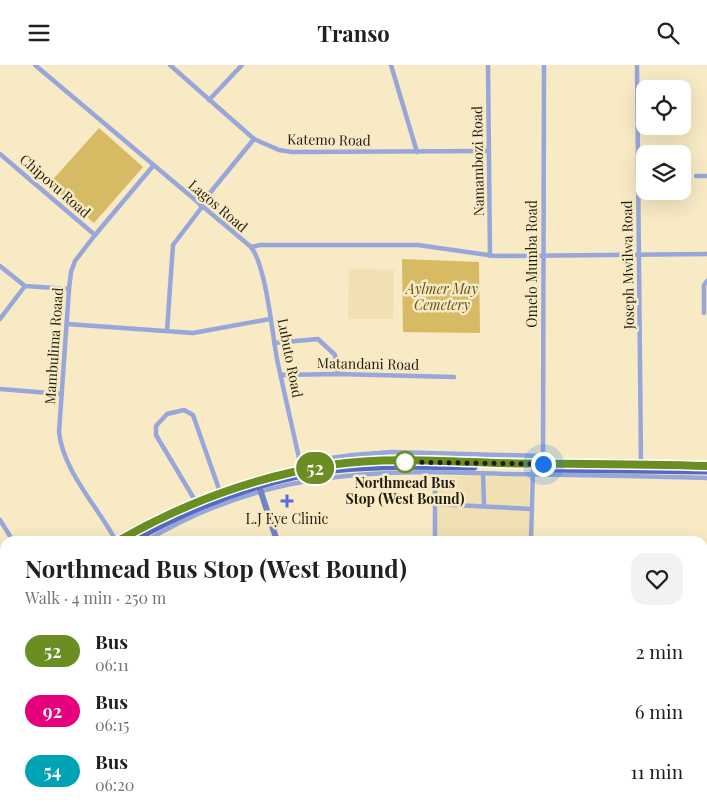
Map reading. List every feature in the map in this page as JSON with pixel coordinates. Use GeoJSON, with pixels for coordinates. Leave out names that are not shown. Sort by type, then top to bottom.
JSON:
{"type":"FeatureCollection","features":[{"type":"Feature","properties":{"kind":"main road"},"geometry":{"type":"LineString","coordinates":[[434,467],[543,460],[707,466]]}},
{"type":"Feature","properties":{"kind":"main road"},"geometry":{"type":"LineString","coordinates":[[126,536],[196,502],[269,477],[302,469],[357,462],[493,470],[707,471]]}},
{"type":"Feature","properties":{"kind":"main road"},"geometry":{"type":"LineString","coordinates":[[142,536],[198,508],[260,489],[302,469]]}},
{"type":"Feature","properties":{"kind":"street","name":"Lagos Road"},"geometry":{"type":"LineString","coordinates":[[34,65],[251,247],[260,245],[418,245],[490,256],[707,254]]}},
{"type":"Feature","properties":{"kind":"street","name":"Katemo Road"},"geometry":{"type":"LineString","coordinates":[[170,65],[254,139],[286,151],[489,151]]}},
{"type":"Feature","properties":{"kind":"street"},"geometry":{"type":"LineString","coordinates":[[209,100],[242,65]]}},
{"type":"Feature","properties":{"kind":"street"},"geometry":{"type":"LineString","coordinates":[[392,65],[417,152]]}},
{"type":"Feature","properties":{"kind":"street","name":"Namambozi Road"},"geometry":{"type":"LineString","coordinates":[[488,65],[490,256]]}},
{"type":"Feature","properties":{"kind":"street","name":"Omelo Mumba Road"},"geometry":{"type":"LineString","coordinates":[[543,460],[544,65]]}},
{"type":"Feature","properties":{"kind":"street","name":"Joseph Mwilwa Road"},"geometry":{"type":"LineString","coordinates":[[637,65],[641,464]]}},
{"type":"Feature","properties":{"kind":"street"},"geometry":{"type":"LineString","coordinates":[[167,331],[173,245],[254,139]]}},
{"type":"Feature","properties":{"kind":"street","name":"Chipovu Road"},"geometry":{"type":"LineString","coordinates":[[0,154],[95,235]]}},
{"type":"Feature","properties":{"kind":"street","name":"Mambulima Roaad"},"geometry":{"type":"LineString","coordinates":[[114,536],[79,481],[63,451],[60,432],[69,289],[71,272],[75,261],[153,166]]}},
{"type":"Feature","properties":{"kind":"street"},"geometry":{"type":"LineString","coordinates":[[696,176],[707,176]]}},
{"type":"Feature","properties":{"kind":"street","name":"Lubuto Road"},"geometry":{"type":"LineString","coordinates":[[251,247],[259,263],[274,343],[302,469]]}},
{"type":"Feature","properties":{"kind":"street"},"geometry":{"type":"LineString","coordinates":[[0,266],[25,286],[69,289]]}},
{"type":"Feature","properties":{"kind":"street"},"geometry":{"type":"LineString","coordinates":[[704,313],[704,285],[707,281]]}},
{"type":"Feature","properties":{"kind":"street"},"geometry":{"type":"LineString","coordinates":[[0,319],[25,286]]}},
{"type":"Feature","properties":{"kind":"street"},"geometry":{"type":"LineString","coordinates":[[67,324],[198,333],[270,319]]}},
{"type":"Feature","properties":{"kind":"street"},"geometry":{"type":"LineString","coordinates":[[274,343],[318,339],[335,355],[338,373]]}},
{"type":"Feature","properties":{"kind":"street","name":"Matandani Road"},"geometry":{"type":"LineString","coordinates":[[281,375],[338,373],[454,377]]}},
{"type":"Feature","properties":{"kind":"street"},"geometry":{"type":"LineString","coordinates":[[0,389],[62,394]]}},
{"type":"Feature","properties":{"kind":"street"},"geometry":{"type":"LineString","coordinates":[[196,502],[156,435],[156,426],[167,414],[184,410],[193,415],[220,493]]}},
{"type":"Feature","properties":{"kind":"street"},"geometry":{"type":"LineString","coordinates":[[302,469],[353,455],[386,453],[543,460]]}},
{"type":"Feature","properties":{"kind":"street"},"geometry":{"type":"LineString","coordinates":[[434,467],[436,536]]}},
{"type":"Feature","properties":{"kind":"street"},"geometry":{"type":"LineString","coordinates":[[156,536],[223,504],[260,489],[329,477],[389,473],[434,467],[483,473],[493,470]]}},
{"type":"Feature","properties":{"kind":"street"},"geometry":{"type":"LineString","coordinates":[[531,536],[533,471],[707,478]]}},
{"type":"Feature","properties":{"kind":"street"},"geometry":{"type":"LineString","coordinates":[[483,473],[484,505]]}},
{"type":"Feature","properties":{"kind":"street"},"geometry":{"type":"LineString","coordinates":[[260,489],[275,536]]}},
{"type":"Feature","properties":{"kind":"street"},"geometry":{"type":"LineString","coordinates":[[435,504],[484,505],[532,509]]}},
{"type":"Feature","properties":{"kind":"street"},"geometry":{"type":"LineString","coordinates":[[0,520],[10,536]]}},
{"type":"Feature","properties":{"kind":"shaded area"},"geometry":{"type":"Polygon","coordinates":[[[349,269],[394,270],[393,319],[348,319],[349,269]]]}},
{"type":"Feature","properties":{"kind":"shaded area"},"geometry":{"type":"Polygon","coordinates":[[[437,476],[529,477],[529,536],[436,536],[437,476]]]}},
{"type":"Feature","properties":{"kind":"green space"},"geometry":{"type":"Polygon","coordinates":[[[99,128],[143,167],[94,223],[49,184],[99,128]]]}},
{"type":"Feature","properties":{"kind":"green space","name":"Aylmer May Cemetery"},"geometry":{"type":"Polygon","coordinates":[[[402,259],[479,262],[480,333],[403,332],[402,259]]]}},
{"type":"Feature","properties":{"kind":"bus line","name":"52"},"geometry":{"type":"LineString","coordinates":[[127,536],[196,502],[220,493],[269,477],[331,465],[357,462],[434,461],[707,466]]}},
{"type":"Feature","properties":{"kind":"place","name":"Northmead Bus Stop (West Bound)"},"geometry":{"type":"Point","coordinates":[405,462]}},
{"type":"Feature","properties":{"kind":"place","name":"L.J Eye Clinic"},"geometry":{"type":"Point","coordinates":[287,501]}},
{"type":"Feature","properties":{"kind":"route"},"geometry":{"type":"LineString","coordinates":[[405,462],[400,462],[543,464]]}}]}
